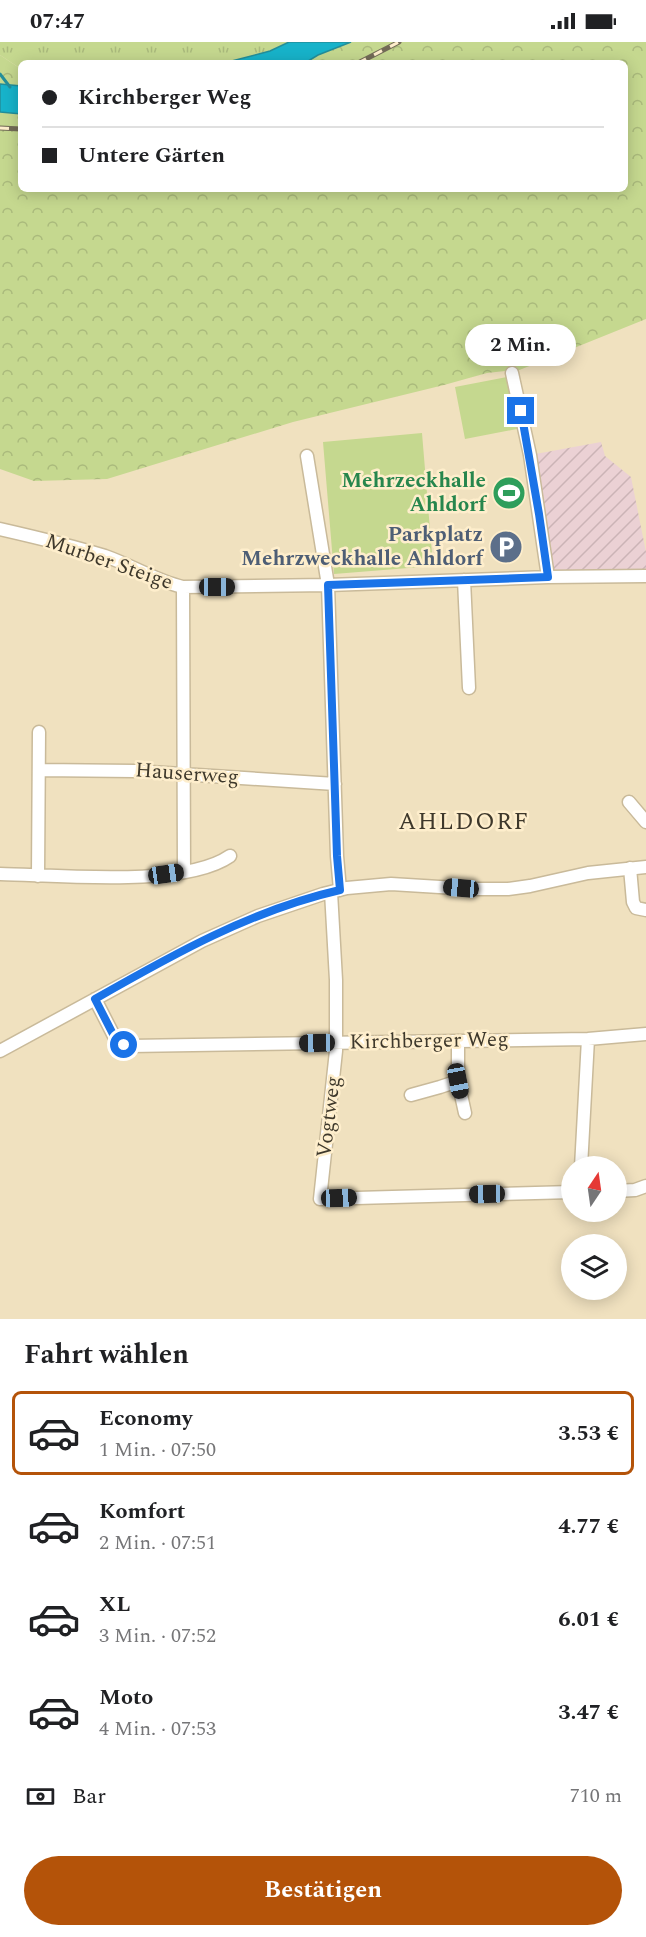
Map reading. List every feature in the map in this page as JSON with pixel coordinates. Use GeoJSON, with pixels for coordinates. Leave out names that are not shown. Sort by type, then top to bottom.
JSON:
{"type":"FeatureCollection","features":[{"type":"Feature","properties":{"kind":"street"},"geometry":{"type":"LineString","coordinates":[[512,373],[530,455],[548,577]]}},
{"type":"Feature","properties":{"kind":"street"},"geometry":{"type":"LineString","coordinates":[[307,456],[328,585],[335,784],[335,891]]}},
{"type":"Feature","properties":{"kind":"street","name":"Murber Steige"},"geometry":{"type":"LineString","coordinates":[[0,529],[98,554],[183,587],[646,576]]}},
{"type":"Feature","properties":{"kind":"street"},"geometry":{"type":"LineString","coordinates":[[464,580],[469,688]]}},
{"type":"Feature","properties":{"kind":"street"},"geometry":{"type":"LineString","coordinates":[[183,587],[183,872]]}},
{"type":"Feature","properties":{"kind":"street"},"geometry":{"type":"LineString","coordinates":[[38,876],[39,732]]}},
{"type":"Feature","properties":{"kind":"street","name":"Hauserweg"},"geometry":{"type":"LineString","coordinates":[[39,770],[135,771],[335,784]]}},
{"type":"Feature","properties":{"kind":"street"},"geometry":{"type":"LineString","coordinates":[[629,802],[646,822]]}},
{"type":"Feature","properties":{"kind":"street"},"geometry":{"type":"LineString","coordinates":[[0,874],[147,876],[183,872],[219,864],[230,856]]}},
{"type":"Feature","properties":{"kind":"street"},"geometry":{"type":"LineString","coordinates":[[0,1051],[184,950],[229,928],[276,909],[335,891],[391,884],[508,889],[588,873],[646,867]]}},
{"type":"Feature","properties":{"kind":"street"},"geometry":{"type":"LineString","coordinates":[[630,868],[633,902],[636,908],[646,910]]}},
{"type":"Feature","properties":{"kind":"street","name":"Vogtweg"},"geometry":{"type":"LineString","coordinates":[[335,891],[336,1042],[320,1199],[561,1192]]}},
{"type":"Feature","properties":{"kind":"street","name":"Kirchberger Weg"},"geometry":{"type":"LineString","coordinates":[[95,999],[116,1040],[130,1046],[588,1039],[646,1034]]}},
{"type":"Feature","properties":{"kind":"street"},"geometry":{"type":"LineString","coordinates":[[582,1156],[588,1039]]}},
{"type":"Feature","properties":{"kind":"street"},"geometry":{"type":"LineString","coordinates":[[458,1041],[458,1081],[465,1113]]}},
{"type":"Feature","properties":{"kind":"street"},"geometry":{"type":"LineString","coordinates":[[411,1095],[458,1081]]}},
{"type":"Feature","properties":{"kind":"street"},"geometry":{"type":"LineString","coordinates":[[627,1190],[646,1186]]}},
{"type":"Feature","properties":{"kind":"shaded area"},"geometry":{"type":"Polygon","coordinates":[[[601,442],[605,456],[631,477],[646,552],[646,576],[548,577],[530,455],[601,442]]]}},
{"type":"Feature","properties":{"kind":"green space"},"geometry":{"type":"Polygon","coordinates":[[[0,42],[289,42],[270,51],[236,60],[18,60],[18,67],[0,55],[0,42]]]}},
{"type":"Feature","properties":{"kind":"green space"},"geometry":{"type":"Polygon","coordinates":[[[351,42],[646,42],[646,319],[512,373],[505,371],[487,373],[293,422],[107,479],[34,481],[0,469],[0,112],[18,114],[18,192],[628,192],[628,60],[310,60],[351,42]]]}},
{"type":"Feature","properties":{"kind":"green space"},"geometry":{"type":"Polygon","coordinates":[[[0,55],[18,67],[18,86],[0,84],[0,55]]]}},
{"type":"Feature","properties":{"kind":"green space"},"geometry":{"type":"Polygon","coordinates":[[[507,377],[517,429],[465,439],[455,387],[507,377]]]}},
{"type":"Feature","properties":{"kind":"green space"},"geometry":{"type":"Polygon","coordinates":[[[422,433],[433,566],[334,574],[323,442],[422,433]]]}},
{"type":"Feature","properties":{"kind":"water"},"geometry":{"type":"Polygon","coordinates":[[[289,42],[351,42],[310,60],[236,60],[270,51],[289,42]]]}},
{"type":"Feature","properties":{"kind":"water"},"geometry":{"type":"Polygon","coordinates":[[[0,84],[18,86],[18,114],[0,112],[0,84]]]}},
{"type":"Feature","properties":{"kind":"waterway"},"geometry":{"type":"LineString","coordinates":[[0,74],[10,87]]}},
{"type":"Feature","properties":{"kind":"railway"},"geometry":{"type":"LineString","coordinates":[[364,60],[399,42]]}},
{"type":"Feature","properties":{"kind":"railway"},"geometry":{"type":"LineString","coordinates":[[0,128],[18,129]]}},
{"type":"Feature","properties":{"kind":"place","name":"Mehrzeckhalle Ahldorf"},"geometry":{"type":"Point","coordinates":[509,493]}},
{"type":"Feature","properties":{"kind":"place","name":"Parkplatz Mehrzweckhalle Ahldorf"},"geometry":{"type":"Point","coordinates":[506,547]}},
{"type":"Feature","properties":{"kind":"district","name":"AHLDORF"},"geometry":{"type":"Point","coordinates":[464,822]}},
{"type":"Feature","properties":{"kind":"route"},"geometry":{"type":"LineString","coordinates":[[124,1045],[116,1040],[95,999],[184,950],[241,923],[296,902],[340,890],[328,585],[548,577],[530,455],[521,411]]}}]}
